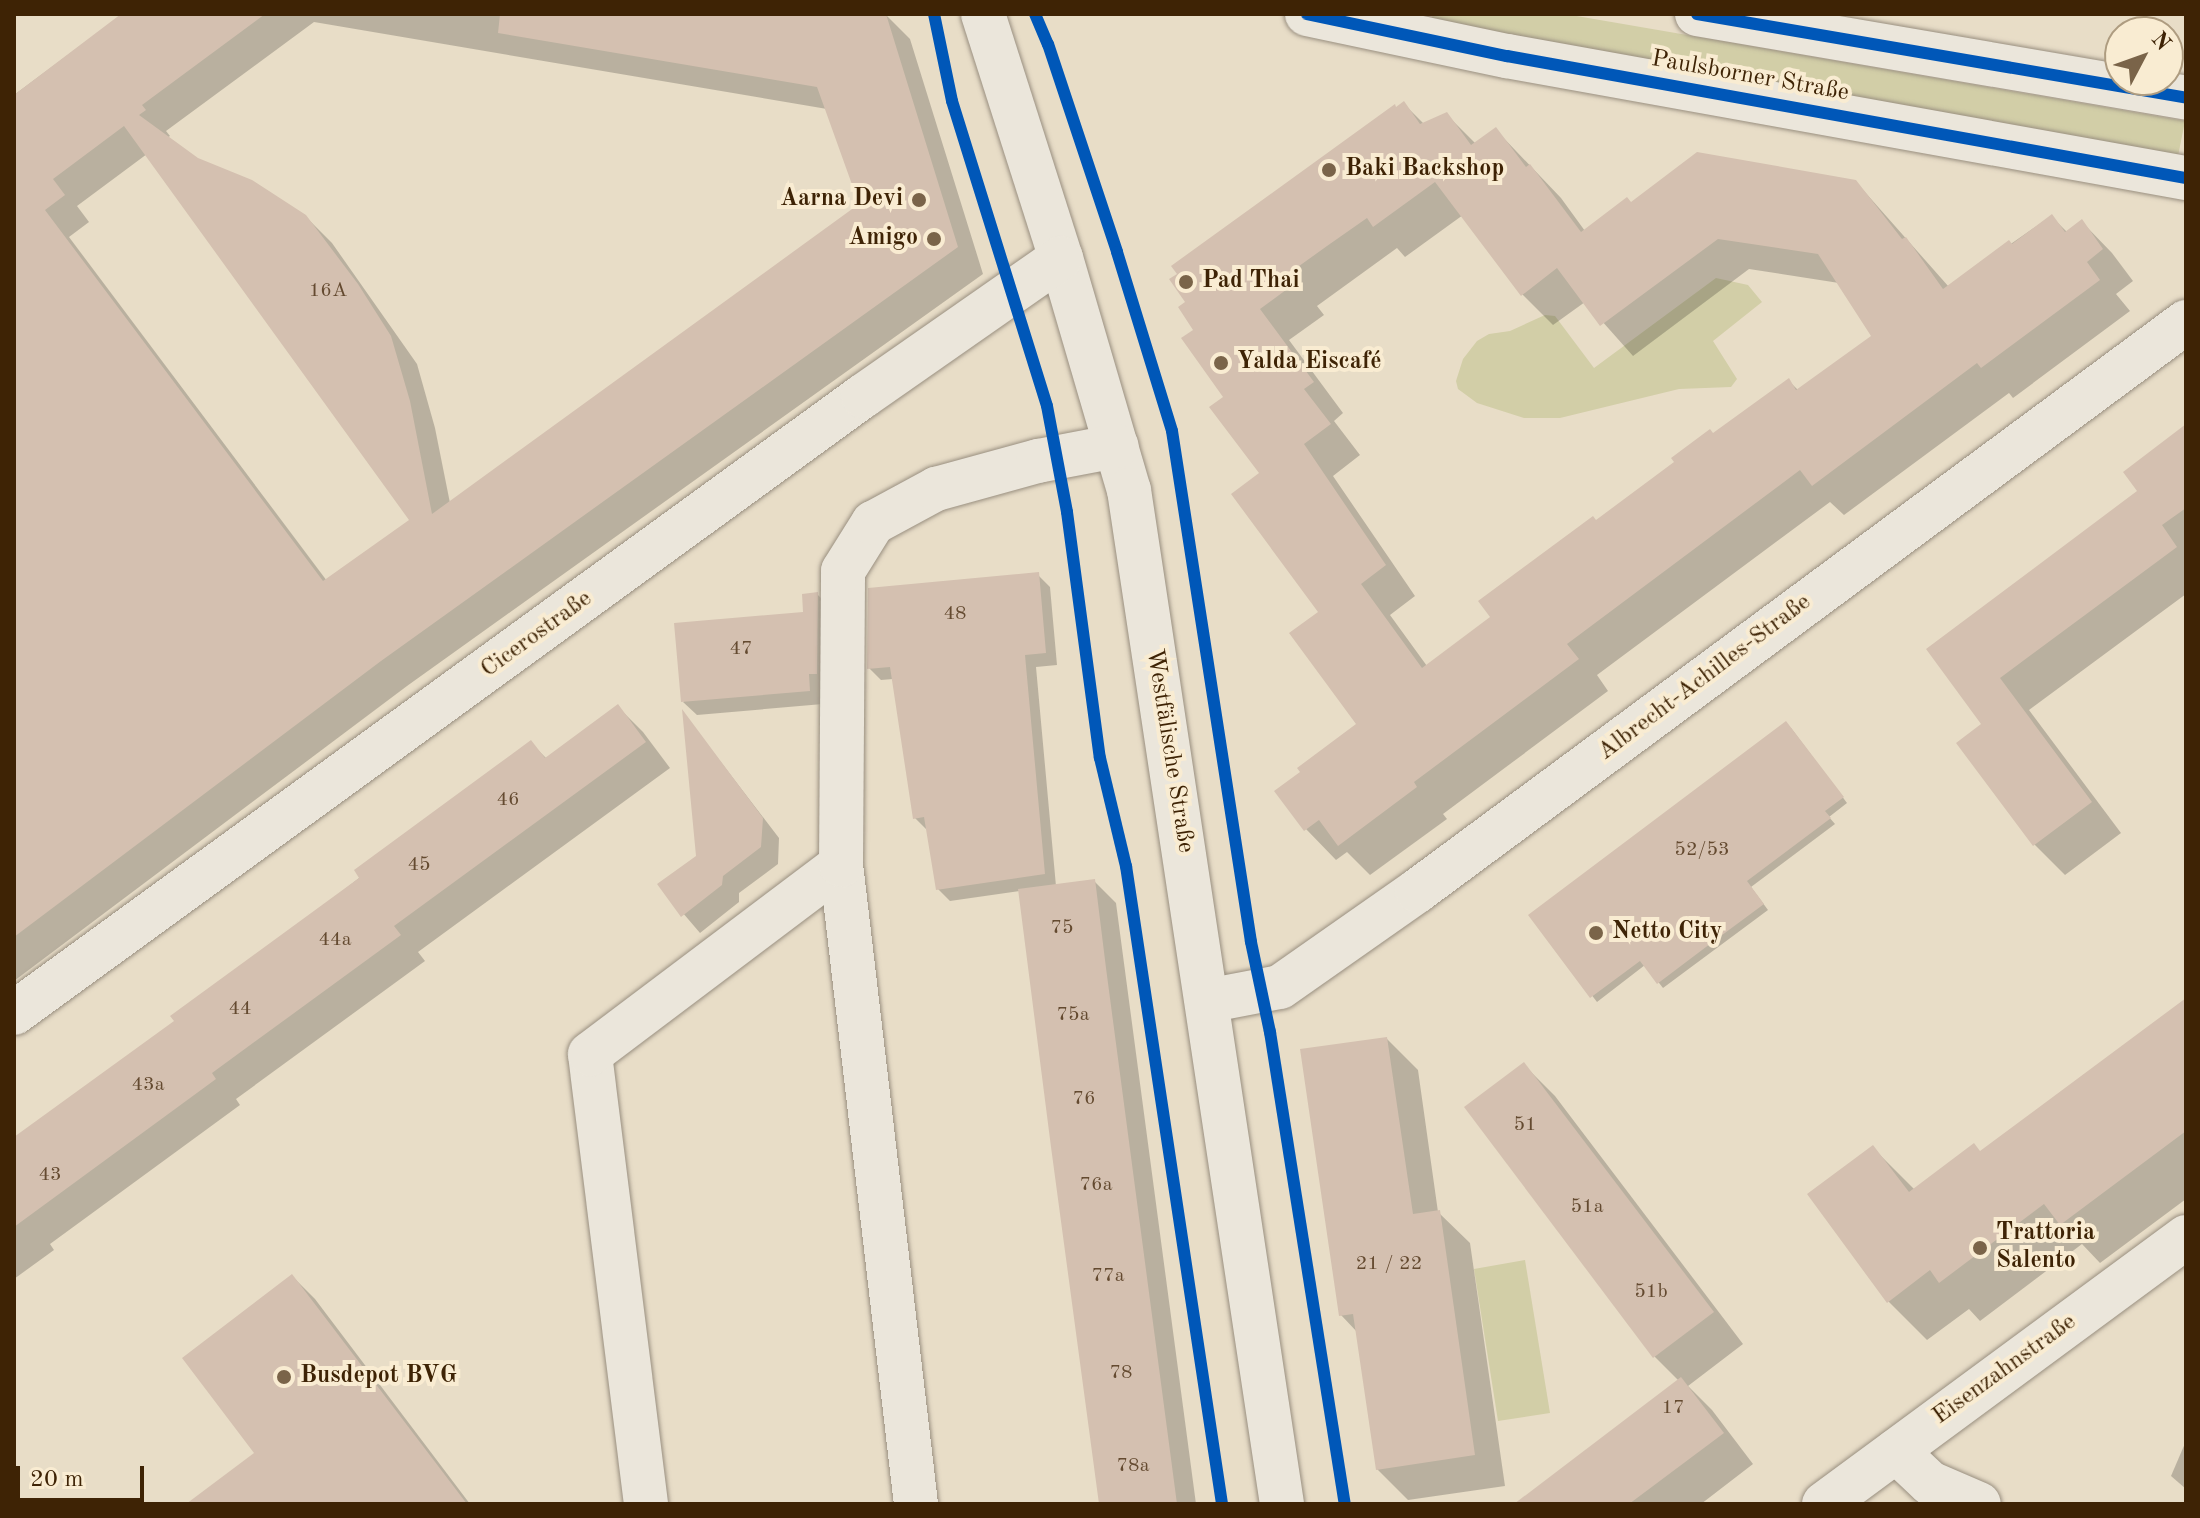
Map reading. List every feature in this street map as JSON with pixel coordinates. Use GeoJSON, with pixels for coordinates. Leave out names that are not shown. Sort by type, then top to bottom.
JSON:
{"type":"FeatureCollection","features":[{"type":"Feature","properties":{"kind":"street","name":"Westfälische Straße"},"geometry":{"type":"LineString","coordinates":[[983,14],[1061,258],[1129,490],[1282,1504]]}},
{"type":"Feature","properties":{"kind":"street","name":"Paulsborner Straße"},"geometry":{"type":"LineString","coordinates":[[1307,14],[1507,56],[2186,178]]}},
{"type":"Feature","properties":{"kind":"street"},"geometry":{"type":"LineString","coordinates":[[1697,14],[2186,98]]}},
{"type":"Feature","properties":{"kind":"street","name":"Cicerostraße"},"geometry":{"type":"LineString","coordinates":[[14,1013],[875,387],[1061,258]]}},
{"type":"Feature","properties":{"kind":"street","name":"Albrecht-Achilles-Straße"},"geometry":{"type":"LineString","coordinates":[[1207,1001],[1280,987],[1417,891],[2186,322]]}},
{"type":"Feature","properties":{"kind":"street"},"geometry":{"type":"LineString","coordinates":[[916,1504],[841,865],[843,571],[873,523],[936,489],[1038,461],[1117,446]]}},
{"type":"Feature","properties":{"kind":"street"},"geometry":{"type":"LineString","coordinates":[[646,1504],[590,1054],[841,865]]}},
{"type":"Feature","properties":{"kind":"street","name":"Eisenzahnstraße"},"geometry":{"type":"LineString","coordinates":[[1824,1504],[2186,1237]]}},
{"type":"Feature","properties":{"kind":"street"},"geometry":{"type":"LineString","coordinates":[[1896,1451],[1930,1483],[1979,1504]]}},
{"type":"Feature","properties":{"kind":"shaded area"},"geometry":{"type":"Polygon","coordinates":[[[1433,14],[1565,14],[2185,121],[2178,156],[1431,22],[1433,14]]]}},
{"type":"Feature","properties":{"kind":"shaded area"},"geometry":{"type":"Polygon","coordinates":[[[1716,278],[1748,285],[1762,302],[1713,341],[1737,379],[1731,387],[1679,389],[1560,418],[1524,418],[1477,403],[1458,389],[1456,381],[1463,359],[1477,341],[1489,334],[1510,331],[1545,315],[1555,316],[1594,368],[1716,278]]]}},
{"type":"Feature","properties":{"kind":"shaded area"},"geometry":{"type":"Polygon","coordinates":[[[1525,1260],[1550,1413],[1498,1421],[1474,1269],[1525,1260]]]}},
{"type":"Feature","properties":{"kind":"building"},"geometry":{"type":"Polygon","coordinates":[[[121,14],[265,14],[142,105],[146,110],[139,115],[198,158],[252,180],[306,215],[358,284],[391,336],[410,401],[432,514],[859,204],[817,87],[498,33],[500,14],[886,14],[958,247],[381,661],[14,937],[14,95],[121,14]],[[124,126],[53,179],[65,195],[45,210],[323,581],[409,520],[124,126]]]}},
{"type":"Feature","properties":{"kind":"building"},"geometry":{"type":"Polygon","coordinates":[[[1404,101],[1420,124],[1447,112],[1471,145],[1496,127],[1526,167],[1530,164],[1581,232],[1627,197],[1631,202],[1697,152],[1856,180],[1902,239],[1906,237],[1943,289],[2009,240],[2012,244],[2052,214],[2065,232],[2082,219],[2103,249],[2087,262],[2100,280],[1981,368],[1977,363],[1812,486],[1800,470],[1567,644],[1579,659],[1414,782],[1417,787],[1338,846],[1319,820],[1304,831],[1274,791],[1300,772],[1297,768],[1356,724],[1289,633],[1318,612],[1231,494],[1259,473],[1209,407],[1223,397],[1181,338],[1193,330],[1178,307],[1185,302],[1169,279],[1177,274],[1171,266],[1395,104],[1396,107],[1404,101]],[[1435,182],[1373,227],[1367,218],[1288,274],[1294,284],[1260,309],[1314,382],[1304,389],[1331,424],[1304,444],[1386,565],[1361,584],[1422,668],[1490,617],[1478,601],[1593,516],[1596,520],[1674,462],[1671,458],[1710,429],[1713,433],[1789,378],[1796,390],[1871,336],[1818,254],[1718,239],[1600,326],[1557,268],[1521,296],[1435,182]]]}},
{"type":"Feature","properties":{"kind":"building"},"geometry":{"type":"Polygon","coordinates":[[[2186,424],[2186,508],[2162,525],[2177,547],[2000,678],[2092,802],[2033,846],[1956,743],[1981,724],[1926,649],[2137,491],[2123,472],[2186,424]]]}},
{"type":"Feature","properties":{"kind":"building"},"geometry":{"type":"Polygon","coordinates":[[[1039,572],[1046,653],[1025,655],[1045,874],[936,890],[924,817],[913,819],[890,667],[867,669],[868,588],[1039,572]]]}},
{"type":"Feature","properties":{"kind":"building"},"geometry":{"type":"Polygon","coordinates":[[[818,592],[817,674],[809,674],[810,691],[681,702],[674,623],[803,612],[802,594],[818,592]]]}},
{"type":"Feature","properties":{"kind":"building"},"geometry":{"type":"Polygon","coordinates":[[[618,704],[646,742],[394,926],[401,935],[212,1073],[216,1079],[14,1227],[14,1137],[174,1021],[170,1016],[359,878],[354,870],[531,740],[545,758],[618,704]]]}},
{"type":"Feature","properties":{"kind":"building"},"geometry":{"type":"Polygon","coordinates":[[[682,709],[763,818],[761,847],[723,876],[722,885],[681,917],[657,884],[696,856],[682,709]]]}},
{"type":"Feature","properties":{"kind":"building"},"geometry":{"type":"Polygon","coordinates":[[[1786,721],[1844,797],[1825,811],[1831,818],[1747,881],[1764,904],[1657,984],[1640,961],[1590,998],[1528,915],[1786,721]]]}},
{"type":"Feature","properties":{"kind":"building"},"geometry":{"type":"Polygon","coordinates":[[[1095,879],[1177,1504],[1099,1504],[1051,1147],[1018,889],[1095,879]]]}},
{"type":"Feature","properties":{"kind":"building"},"geometry":{"type":"Polygon","coordinates":[[[2186,998],[2186,1131],[2060,1225],[2044,1204],[1939,1283],[1930,1270],[1887,1303],[1807,1194],[1873,1145],[1909,1192],[1974,1143],[1980,1151],[2186,998]]]}},
{"type":"Feature","properties":{"kind":"building"},"geometry":{"type":"Polygon","coordinates":[[[1387,1037],[1413,1214],[1440,1210],[1475,1455],[1376,1470],[1353,1314],[1339,1316],[1300,1049],[1387,1037]]]}},
{"type":"Feature","properties":{"kind":"building"},"geometry":{"type":"Polygon","coordinates":[[[1524,1062],[1714,1312],[1653,1358],[1464,1107],[1524,1062]]]}},
{"type":"Feature","properties":{"kind":"building","name":"Busdepot BVG"},"geometry":{"type":"Polygon","coordinates":[[[292,1274],[467,1504],[186,1504],[254,1453],[182,1358],[292,1274]]]}},
{"type":"Feature","properties":{"kind":"building"},"geometry":{"type":"Polygon","coordinates":[[[1681,1377],[1724,1433],[1629,1504],[1514,1504],[1681,1377]]]}},
{"type":"Feature","properties":{"kind":"cycle path"},"geometry":{"type":"LineString","coordinates":[[934,14],[952,101],[1047,406],[1067,512],[1100,758],[1126,866],[1222,1504]]}},
{"type":"Feature","properties":{"kind":"cycle path"},"geometry":{"type":"LineString","coordinates":[[1035,14],[1048,44],[1117,252],[1172,431],[1251,942],[1270,1032],[1345,1504]]}},
{"type":"Feature","properties":{"kind":"cycle path"},"geometry":{"type":"LineString","coordinates":[[1307,14],[1507,56],[2186,178]]}},
{"type":"Feature","properties":{"kind":"cycle path"},"geometry":{"type":"LineString","coordinates":[[1697,14],[2186,98]]}},
{"type":"Feature","properties":{"kind":"place","name":"Baki Backshop"},"geometry":{"type":"Point","coordinates":[1329,170]}},
{"type":"Feature","properties":{"kind":"place","name":"Aarna Devi"},"geometry":{"type":"Point","coordinates":[919,200]}},
{"type":"Feature","properties":{"kind":"place","name":"Amigo"},"geometry":{"type":"Point","coordinates":[934,239]}},
{"type":"Feature","properties":{"kind":"place","name":"Pad Thai"},"geometry":{"type":"Point","coordinates":[1186,282]}},
{"type":"Feature","properties":{"kind":"place","name":"Yalda Eiscafé"},"geometry":{"type":"Point","coordinates":[1221,363]}},
{"type":"Feature","properties":{"kind":"place","name":"Netto City"},"geometry":{"type":"Point","coordinates":[1596,933]}},
{"type":"Feature","properties":{"kind":"place","name":"Trattoria Salento"},"geometry":{"type":"Point","coordinates":[1980,1248]}},
{"type":"Feature","properties":{"kind":"place","name":"Busdepot BVG"},"geometry":{"type":"Point","coordinates":[284,1377]}}]}
